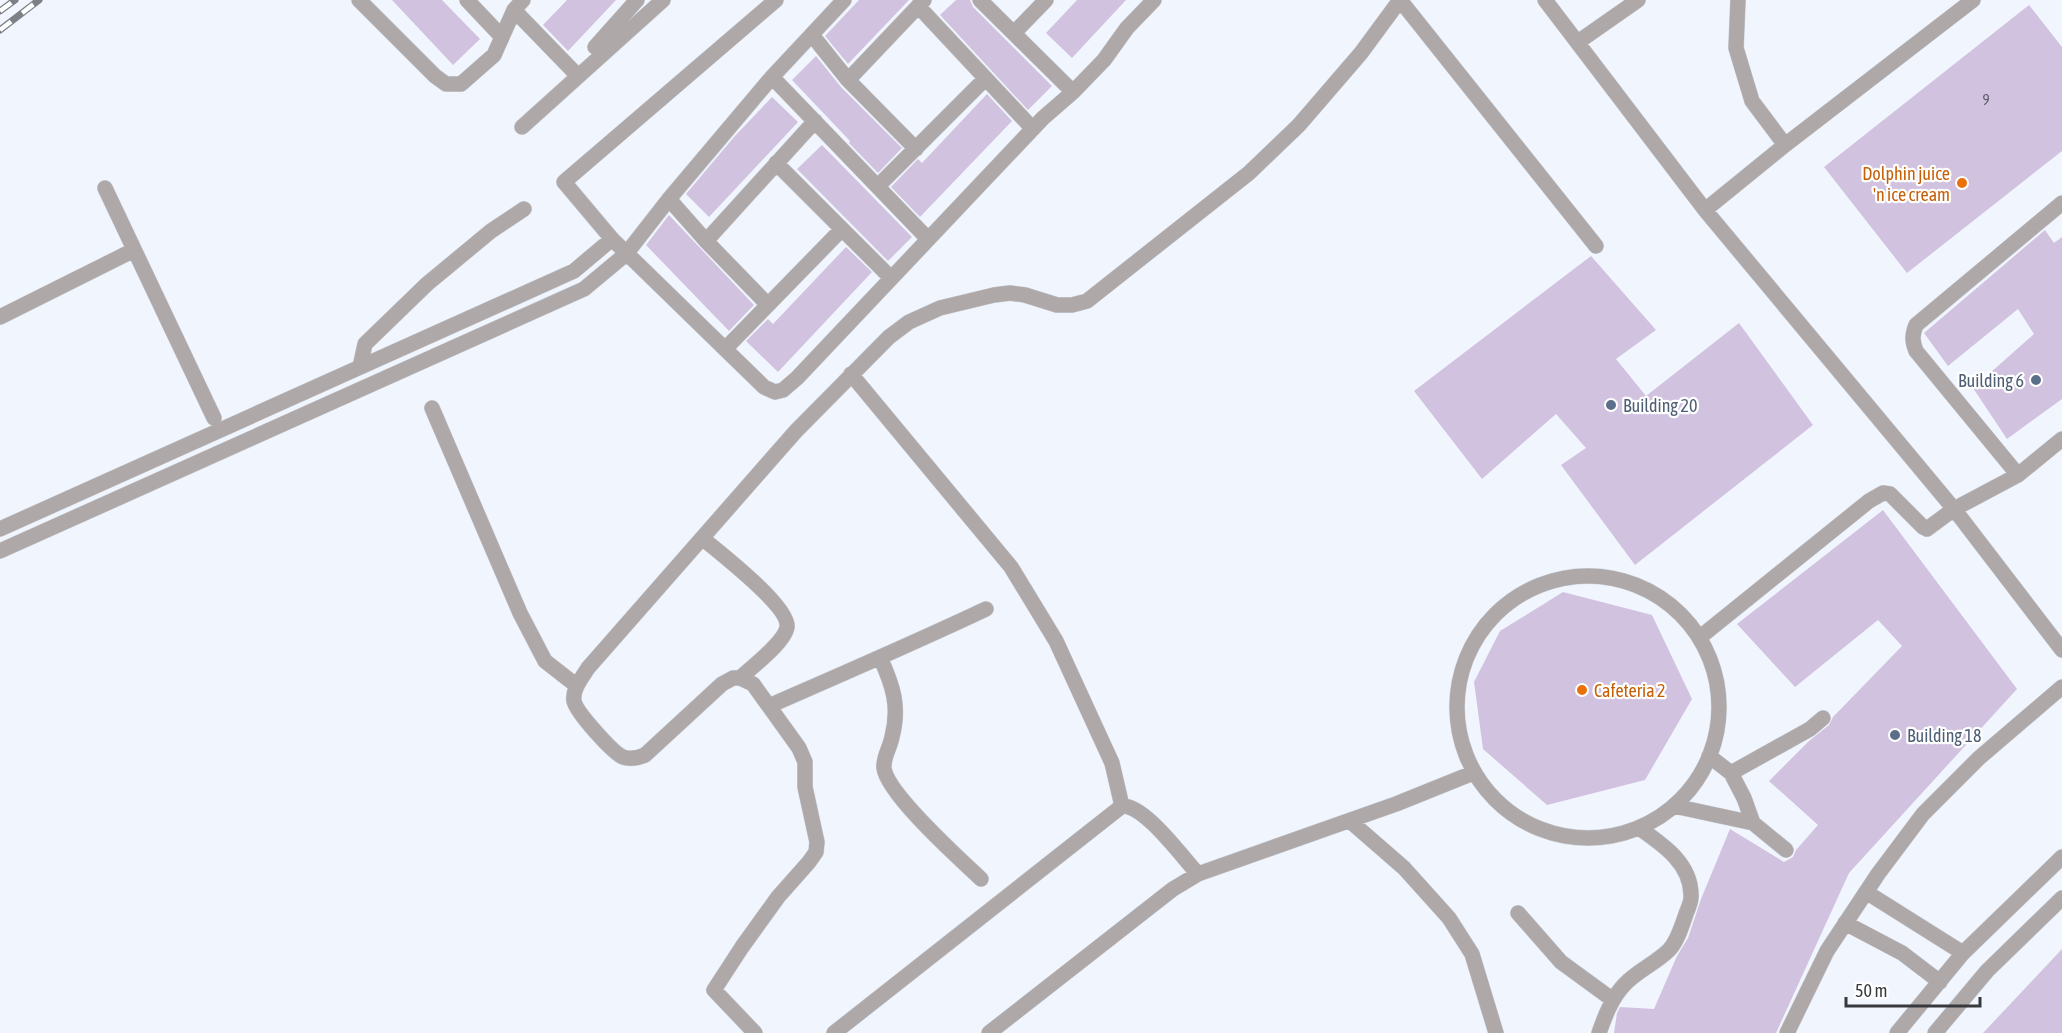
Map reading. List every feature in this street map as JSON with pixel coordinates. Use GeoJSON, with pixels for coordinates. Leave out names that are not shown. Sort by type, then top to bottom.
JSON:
{"type":"FeatureCollection","features":[{"type":"Feature","properties":{"kind":"street"},"geometry":{"type":"LineString","coordinates":[[359,0],[435,76],[446,84],[461,84],[494,55],[518,5],[579,76]]}},
{"type":"Feature","properties":{"kind":"street"},"geometry":{"type":"LineString","coordinates":[[467,0],[502,37]]}},
{"type":"Feature","properties":{"kind":"street"},"geometry":{"type":"LineString","coordinates":[[596,47],[637,0]]}},
{"type":"Feature","properties":{"kind":"street"},"geometry":{"type":"LineString","coordinates":[[522,127],[663,0]]}},
{"type":"Feature","properties":{"kind":"street"},"geometry":{"type":"LineString","coordinates":[[776,0],[564,182],[626,254],[764,387],[776,393],[783,390],[1033,129],[1104,60],[1127,28],[1154,0]]}},
{"type":"Feature","properties":{"kind":"street"},"geometry":{"type":"LineString","coordinates":[[0,551],[584,289],[626,254],[669,199],[772,77],[844,0]]}},
{"type":"Feature","properties":{"kind":"street"},"geometry":{"type":"LineString","coordinates":[[980,0],[1073,92]]}},
{"type":"Feature","properties":{"kind":"street"},"geometry":{"type":"LineString","coordinates":[[1014,33],[1046,0]]}},
{"type":"Feature","properties":{"kind":"street"},"geometry":{"type":"LineString","coordinates":[[755,1033],[714,990],[778,897],[816,852],[817,842],[805,787],[805,762],[799,748],[753,684],[740,678],[733,678],[722,684],[645,755],[635,759],[621,756],[578,711],[573,700],[576,686],[588,668],[796,431],[889,336],[909,322],[940,308],[994,295],[1010,293],[1025,295],[1057,305],[1072,305],[1087,301],[1249,173],[1299,125],[1362,53],[1400,0],[1596,246]]}},
{"type":"Feature","properties":{"kind":"street"},"geometry":{"type":"LineString","coordinates":[[1545,0],[1705,210],[1954,509],[2062,650]]}},
{"type":"Feature","properties":{"kind":"street"},"geometry":{"type":"LineString","coordinates":[[1578,42],[1638,0]]}},
{"type":"Feature","properties":{"kind":"street"},"geometry":{"type":"LineString","coordinates":[[1738,0],[1736,48],[1752,101],[1785,145]]}},
{"type":"Feature","properties":{"kind":"street"},"geometry":{"type":"LineString","coordinates":[[1705,210],[1785,145],[1973,0]]}},
{"type":"Feature","properties":{"kind":"street"},"geometry":{"type":"LineString","coordinates":[[848,80],[921,3],[985,80],[1033,129]]}},
{"type":"Feature","properties":{"kind":"street"},"geometry":{"type":"LineString","coordinates":[[812,36],[848,80],[916,149]]}},
{"type":"Feature","properties":{"kind":"street"},"geometry":{"type":"LineString","coordinates":[[772,77],[928,239]]}},
{"type":"Feature","properties":{"kind":"street"},"geometry":{"type":"LineString","coordinates":[[878,186],[985,80]]}},
{"type":"Feature","properties":{"kind":"street"},"geometry":{"type":"LineString","coordinates":[[706,241],[815,121]]}},
{"type":"Feature","properties":{"kind":"street"},"geometry":{"type":"LineString","coordinates":[[776,163],[891,278]]}},
{"type":"Feature","properties":{"kind":"street"},"geometry":{"type":"LineString","coordinates":[[105,188],[214,418]]}},
{"type":"Feature","properties":{"kind":"street"},"geometry":{"type":"LineString","coordinates":[[669,199],[768,305]]}},
{"type":"Feature","properties":{"kind":"street"},"geometry":{"type":"LineString","coordinates":[[2018,474],[1917,351],[1913,342],[1913,333],[1916,325],[2062,203]]}},
{"type":"Feature","properties":{"kind":"street"},"geometry":{"type":"LineString","coordinates":[[360,367],[365,344],[427,285],[490,231],[524,209]]}},
{"type":"Feature","properties":{"kind":"street"},"geometry":{"type":"LineString","coordinates":[[725,349],[842,229]]}},
{"type":"Feature","properties":{"kind":"street"},"geometry":{"type":"LineString","coordinates":[[0,529],[574,271],[612,239]]}},
{"type":"Feature","properties":{"kind":"street"},"geometry":{"type":"LineString","coordinates":[[0,317],[134,250]]}},
{"type":"Feature","properties":{"kind":"street"},"geometry":{"type":"LineString","coordinates":[[388,355],[397,373]]}},
{"type":"Feature","properties":{"kind":"street"},"geometry":{"type":"LineString","coordinates":[[851,374],[1011,567],[1056,641],[1113,763],[1122,806]]}},
{"type":"Feature","properties":{"kind":"street"},"geometry":{"type":"LineString","coordinates":[[432,408],[525,622],[545,662],[576,686]]}},
{"type":"Feature","properties":{"kind":"street"},"geometry":{"type":"LineString","coordinates":[[1700,638],[1869,501],[1883,494],[1890,494],[1927,529],[1937,524],[1954,509],[2018,474],[2062,439]]}},
{"type":"Feature","properties":{"kind":"street"},"geometry":{"type":"LineString","coordinates":[[702,538],[766,593],[787,619],[788,628],[782,639],[740,678]]}},
{"type":"Feature","properties":{"kind":"street"},"geometry":{"type":"LineString","coordinates":[[1595,577],[1624,581],[1642,588],[1667,603],[1688,622],[1700,638],[1709,656],[1719,696],[1716,736],[1700,774],[1688,791],[1674,806],[1639,828],[1602,838],[1583,839],[1546,832],[1512,815],[1497,803],[1473,773],[1460,737],[1457,698],[1460,679],[1465,661],[1485,627],[1512,600],[1538,587],[1566,578],[1595,577]]}},
{"type":"Feature","properties":{"kind":"street"},"geometry":{"type":"LineString","coordinates":[[769,706],[986,609]]}},
{"type":"Feature","properties":{"kind":"street"},"geometry":{"type":"LineString","coordinates":[[880,657],[896,698],[895,725],[890,748],[884,760],[884,772],[889,782],[922,822],[981,879]]}},
{"type":"Feature","properties":{"kind":"street"},"geometry":{"type":"LineString","coordinates":[[1787,1033],[1827,951],[1866,892],[1923,814],[1979,759],[2062,687]]}},
{"type":"Feature","properties":{"kind":"street"},"geometry":{"type":"LineString","coordinates":[[1731,773],[1810,729],[1823,718]]}},
{"type":"Feature","properties":{"kind":"street"},"geometry":{"type":"LineString","coordinates":[[1709,756],[1731,773],[1744,798],[1753,823]]}},
{"type":"Feature","properties":{"kind":"street"},"geometry":{"type":"LineString","coordinates":[[989,1033],[1173,889],[1198,874],[1350,821],[1473,773]]}},
{"type":"Feature","properties":{"kind":"street"},"geometry":{"type":"LineString","coordinates":[[834,1033],[1122,806],[1130,806],[1140,812],[1198,874]]}},
{"type":"Feature","properties":{"kind":"street"},"geometry":{"type":"LineString","coordinates":[[1674,806],[1753,823],[1786,850]]}},
{"type":"Feature","properties":{"kind":"street"},"geometry":{"type":"LineString","coordinates":[[1350,821],[1404,868],[1449,918],[1472,954],[1496,1033]]}},
{"type":"Feature","properties":{"kind":"street"},"geometry":{"type":"LineString","coordinates":[[1599,1033],[1613,1000],[1625,983],[1659,960],[1671,947],[1682,927],[1692,896],[1688,881],[1668,848],[1639,828]]}},
{"type":"Feature","properties":{"kind":"street"},"geometry":{"type":"LineString","coordinates":[[1898,1033],[1963,953],[2062,857]]}},
{"type":"Feature","properties":{"kind":"street"},"geometry":{"type":"LineString","coordinates":[[1866,892],[1963,953]]}},
{"type":"Feature","properties":{"kind":"street"},"geometry":{"type":"LineString","coordinates":[[1935,1033],[1987,971],[2062,898]]}},
{"type":"Feature","properties":{"kind":"street"},"geometry":{"type":"LineString","coordinates":[[1518,913],[1561,962],[1613,1000]]}},
{"type":"Feature","properties":{"kind":"street"},"geometry":{"type":"LineString","coordinates":[[1845,924],[1902,953],[1940,982]]}},
{"type":"Feature","properties":{"kind":"building"},"geometry":{"type":"Polygon","coordinates":[[[392,0],[442,0],[480,39],[453,65],[392,0]]]}},
{"type":"Feature","properties":{"kind":"building"},"geometry":{"type":"Polygon","coordinates":[[[567,0],[616,0],[568,51],[543,25],[567,0]]]}},
{"type":"Feature","properties":{"kind":"building"},"geometry":{"type":"Polygon","coordinates":[[[859,0],[909,0],[848,64],[825,36],[859,0]]]}},
{"type":"Feature","properties":{"kind":"building"},"geometry":{"type":"Polygon","coordinates":[[[956,0],[970,0],[973,7],[1052,86],[1028,110],[940,15],[956,0]]]}},
{"type":"Feature","properties":{"kind":"building"},"geometry":{"type":"Polygon","coordinates":[[[1077,0],[1126,0],[1072,58],[1046,33],[1077,0]]]}},
{"type":"Feature","properties":{"kind":"building"},"geometry":{"type":"Polygon","coordinates":[[[2029,5],[2062,47],[2062,151],[1907,273],[1824,167],[2029,5]]]}},
{"type":"Feature","properties":{"kind":"building"},"geometry":{"type":"Polygon","coordinates":[[[816,56],[841,87],[902,148],[878,173],[792,80],[816,56]]]}},
{"type":"Feature","properties":{"kind":"building"},"geometry":{"type":"Polygon","coordinates":[[[987,94],[1012,121],[920,217],[891,187],[918,159],[922,163],[987,94]]]}},
{"type":"Feature","properties":{"kind":"building"},"geometry":{"type":"Polygon","coordinates":[[[772,97],[798,122],[709,217],[686,194],[734,137],[772,97]]]}},
{"type":"Feature","properties":{"kind":"building"},"geometry":{"type":"Polygon","coordinates":[[[822,145],[912,237],[888,261],[797,169],[822,145]]]}},
{"type":"Feature","properties":{"kind":"building"},"geometry":{"type":"Polygon","coordinates":[[[669,215],[754,305],[729,331],[646,245],[669,215]]]}},
{"type":"Feature","properties":{"kind":"building"},"geometry":{"type":"Polygon","coordinates":[[[2045,230],[2054,243],[2062,237],[2062,399],[2007,439],[1973,388],[2034,334],[2018,309],[1948,366],[1924,333],[2045,230]]]}},
{"type":"Feature","properties":{"kind":"building"},"geometry":{"type":"Polygon","coordinates":[[[846,247],[872,272],[778,372],[746,341],[768,319],[773,324],[846,247]]]}},
{"type":"Feature","properties":{"kind":"building","name":"Building 20"},"geometry":{"type":"Polygon","coordinates":[[[1591,256],[1656,330],[1616,359],[1646,396],[1739,323],[1813,425],[1635,565],[1561,465],[1586,448],[1556,414],[1482,479],[1414,391],[1591,256]]]}},
{"type":"Feature","properties":{"kind":"building","name":"Building 18"},"geometry":{"type":"Polygon","coordinates":[[[1883,510],[2017,689],[1849,873],[1776,1033],[1614,1033],[1620,1007],[1654,1009],[1677,956],[1688,938],[1701,899],[1730,829],[1784,862],[1793,857],[1796,850],[1818,825],[1769,781],[1809,741],[1829,725],[1833,717],[1902,646],[1878,620],[1795,687],[1737,624],[1883,510]]]}},
{"type":"Feature","properties":{"kind":"building","name":"Cafeteria 2"},"geometry":{"type":"Polygon","coordinates":[[[1563,592],[1652,615],[1692,699],[1645,780],[1547,805],[1483,749],[1474,682],[1500,631],[1563,592]]]}},
{"type":"Feature","properties":{"kind":"building"},"geometry":{"type":"Polygon","coordinates":[[[2062,949],[2062,1033],[1983,1033],[2062,949]]]}},
{"type":"Feature","properties":{"kind":"railway"},"geometry":{"type":"LineString","coordinates":[[0,11],[15,0]]}},
{"type":"Feature","properties":{"kind":"railway"},"geometry":{"type":"LineString","coordinates":[[0,30],[39,0]]}},
{"type":"Feature","properties":{"kind":"place","name":"Dolphin juice 'n ice cream"},"geometry":{"type":"Point","coordinates":[1962,183]}},
{"type":"Feature","properties":{"kind":"place","name":"Building 6"},"geometry":{"type":"Point","coordinates":[2036,380]}},
{"type":"Feature","properties":{"kind":"place","name":"Building 20"},"geometry":{"type":"Point","coordinates":[1611,405]}},
{"type":"Feature","properties":{"kind":"place","name":"Cafeteria 2"},"geometry":{"type":"Point","coordinates":[1582,690]}},
{"type":"Feature","properties":{"kind":"place","name":"Building 18"},"geometry":{"type":"Point","coordinates":[1895,735]}}]}
